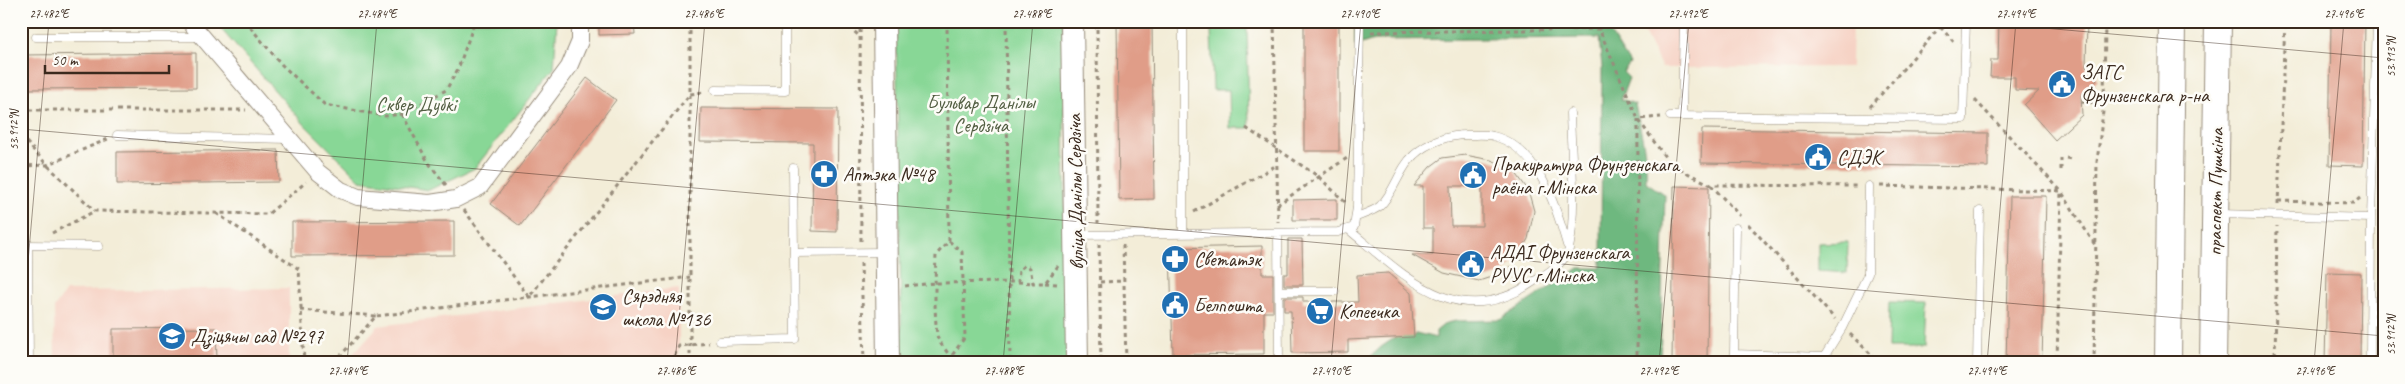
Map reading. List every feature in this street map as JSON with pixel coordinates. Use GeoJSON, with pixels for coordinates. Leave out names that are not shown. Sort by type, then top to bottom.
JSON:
{"type":"FeatureCollection","features":[{"type":"Feature","properties":{"kind":"main road"},"geometry":{"type":"LineString","coordinates":[[2168,363],[2172,21]]}},
{"type":"Feature","properties":{"kind":"main road","name":"праспект Пушкіна"},"geometry":{"type":"LineString","coordinates":[[2212,363],[2218,21]]}},
{"type":"Feature","properties":{"kind":"street"},"geometry":{"type":"LineString","coordinates":[[189,21],[318,172],[341,190],[358,197],[430,203],[456,199],[480,187],[569,67],[580,41],[580,21]]}},
{"type":"Feature","properties":{"kind":"street"},"geometry":{"type":"LineString","coordinates":[[884,21],[888,363]]}},
{"type":"Feature","properties":{"kind":"street","name":"вуліца Данілы Сердзіча"},"geometry":{"type":"LineString","coordinates":[[1072,21],[1077,363]]}},
{"type":"Feature","properties":{"kind":"lane"},"geometry":{"type":"LineString","coordinates":[[714,90],[785,91],[785,21]]}},
{"type":"Feature","properties":{"kind":"lane"},"geometry":{"type":"LineString","coordinates":[[1183,21],[1183,230]]}},
{"type":"Feature","properties":{"kind":"lane"},"geometry":{"type":"LineString","coordinates":[[1075,235],[1123,235],[1183,230],[1338,232],[1354,227],[1356,217],[1360,21]]}},
{"type":"Feature","properties":{"kind":"lane"},"geometry":{"type":"LineString","coordinates":[[1682,114],[1684,21]]}},
{"type":"Feature","properties":{"kind":"lane"},"geometry":{"type":"LineString","coordinates":[[1670,116],[1682,114],[1963,119],[1966,21]]}},
{"type":"Feature","properties":{"kind":"lane"},"geometry":{"type":"LineString","coordinates":[[2370,363],[2371,218],[2376,21]]}},
{"type":"Feature","properties":{"kind":"lane"},"geometry":{"type":"LineString","coordinates":[[36,37],[201,37]]}},
{"type":"Feature","properties":{"kind":"lane"},"geometry":{"type":"LineString","coordinates":[[1348,229],[1424,289],[1452,301],[1481,302],[1505,297],[1527,287],[1554,268],[1569,252],[1572,215],[1570,113]]}},
{"type":"Feature","properties":{"kind":"lane"},"geometry":{"type":"LineString","coordinates":[[1356,217],[1379,207],[1389,196],[1413,156],[1432,142],[1461,134],[1493,136],[1511,143],[1534,165],[1551,194],[1569,252]]}},
{"type":"Feature","properties":{"kind":"lane"},"geometry":{"type":"LineString","coordinates":[[117,135],[290,139]]}},
{"type":"Feature","properties":{"kind":"lane"},"geometry":{"type":"LineString","coordinates":[[720,341],[795,339],[794,168]]}},
{"type":"Feature","properties":{"kind":"lane"},"geometry":{"type":"LineString","coordinates":[[1736,228],[1734,354],[1823,360],[1842,328],[1868,274],[1869,186]]}},
{"type":"Feature","properties":{"kind":"lane"},"geometry":{"type":"LineString","coordinates":[[1977,363],[1980,211]]}},
{"type":"Feature","properties":{"kind":"lane"},"geometry":{"type":"LineString","coordinates":[[2214,214],[2371,218]]}},
{"type":"Feature","properties":{"kind":"lane"},"geometry":{"type":"LineString","coordinates":[[1278,232],[1279,362]]}},
{"type":"Feature","properties":{"kind":"lane"},"geometry":{"type":"LineString","coordinates":[[29,363],[28,245],[99,246]]}},
{"type":"Feature","properties":{"kind":"lane"},"geometry":{"type":"LineString","coordinates":[[794,253],[887,252]]}},
{"type":"Feature","properties":{"kind":"lane"},"geometry":{"type":"LineString","coordinates":[[1278,291],[1335,290]]}},
{"type":"Feature","properties":{"kind":"lane"},"geometry":{"type":"LineString","coordinates":[[2370,320],[2384,325]]}},
{"type":"Feature","properties":{"kind":"path"},"geometry":{"type":"LineString","coordinates":[[246,21],[282,65],[325,105],[385,116],[402,114],[446,90],[458,70],[475,21]]}},
{"type":"Feature","properties":{"kind":"path"},"geometry":{"type":"LineString","coordinates":[[690,21],[690,363]]}},
{"type":"Feature","properties":{"kind":"path"},"geometry":{"type":"LineString","coordinates":[[843,21],[860,37]]}},
{"type":"Feature","properties":{"kind":"path"},"geometry":{"type":"LineString","coordinates":[[860,21],[861,252],[864,363]]}},
{"type":"Feature","properties":{"kind":"path"},"geometry":{"type":"LineString","coordinates":[[947,21],[949,241],[936,255],[935,283],[938,338],[951,357],[952,363]]}},
{"type":"Feature","properties":{"kind":"path"},"geometry":{"type":"LineString","coordinates":[[1006,21],[1010,363]]}},
{"type":"Feature","properties":{"kind":"path"},"geometry":{"type":"LineString","coordinates":[[1097,21],[1098,235],[1101,363]]}},
{"type":"Feature","properties":{"kind":"path"},"geometry":{"type":"LineString","coordinates":[[1274,21],[1278,232]]}},
{"type":"Feature","properties":{"kind":"path"},"geometry":{"type":"LineString","coordinates":[[1593,21],[1599,28],[1604,21]]}},
{"type":"Feature","properties":{"kind":"path"},"geometry":{"type":"LineString","coordinates":[[1935,21],[1964,52]]}},
{"type":"Feature","properties":{"kind":"path"},"geometry":{"type":"LineString","coordinates":[[1861,117],[1941,29],[1945,21]]}},
{"type":"Feature","properties":{"kind":"path"},"geometry":{"type":"LineString","coordinates":[[2094,363],[2097,162],[2104,103],[2105,21]]}},
{"type":"Feature","properties":{"kind":"path"},"geometry":{"type":"LineString","coordinates":[[2275,363],[2277,215],[2285,21]]}},
{"type":"Feature","properties":{"kind":"path"},"geometry":{"type":"LineString","coordinates":[[1964,88],[2061,191],[2058,363]]}},
{"type":"Feature","properties":{"kind":"path"},"geometry":{"type":"LineString","coordinates":[[529,297],[690,94],[714,90]]}},
{"type":"Feature","properties":{"kind":"path"},"geometry":{"type":"LineString","coordinates":[[2081,102],[2104,103]]}},
{"type":"Feature","properties":{"kind":"path"},"geometry":{"type":"LineString","coordinates":[[21,110],[265,110]]}},
{"type":"Feature","properties":{"kind":"path"},"geometry":{"type":"LineString","coordinates":[[402,114],[428,162]]}},
{"type":"Feature","properties":{"kind":"path"},"geometry":{"type":"LineString","coordinates":[[1636,363],[1638,119],[1670,116]]}},
{"type":"Feature","properties":{"kind":"path"},"geometry":{"type":"LineString","coordinates":[[1246,128],[1319,177],[1342,197],[1356,217]]}},
{"type":"Feature","properties":{"kind":"path"},"geometry":{"type":"LineString","coordinates":[[21,166],[47,165],[117,135]]}},
{"type":"Feature","properties":{"kind":"path"},"geometry":{"type":"LineString","coordinates":[[21,136],[47,165],[95,211]]}},
{"type":"Feature","properties":{"kind":"path"},"geometry":{"type":"LineString","coordinates":[[1277,205],[1349,157]]}},
{"type":"Feature","properties":{"kind":"path"},"geometry":{"type":"LineString","coordinates":[[2061,158],[2061,170]]}},
{"type":"Feature","properties":{"kind":"path"},"geometry":{"type":"LineString","coordinates":[[2066,158],[2072,159]]}},
{"type":"Feature","properties":{"kind":"path"},"geometry":{"type":"LineString","coordinates":[[1183,230],[1193,212],[1276,165]]}},
{"type":"Feature","properties":{"kind":"path"},"geometry":{"type":"LineString","coordinates":[[28,245],[95,211],[268,214],[318,172]]}},
{"type":"Feature","properties":{"kind":"path"},"geometry":{"type":"LineString","coordinates":[[1711,185],[1842,328],[1880,363]]}},
{"type":"Feature","properties":{"kind":"path"},"geometry":{"type":"LineString","coordinates":[[2278,201],[2354,203],[2372,187]]}},
{"type":"Feature","properties":{"kind":"path"},"geometry":{"type":"LineString","coordinates":[[215,212],[299,269],[304,363]]}},
{"type":"Feature","properties":{"kind":"path"},"geometry":{"type":"LineString","coordinates":[[476,226],[529,297]]}},
{"type":"Feature","properties":{"kind":"path"},"geometry":{"type":"LineString","coordinates":[[1123,235],[1126,363],[1279,362]]}},
{"type":"Feature","properties":{"kind":"path"},"geometry":{"type":"LineString","coordinates":[[949,241],[962,252],[965,337],[951,357]]}},
{"type":"Feature","properties":{"kind":"path"},"geometry":{"type":"LineString","coordinates":[[1018,282],[1020,270],[1024,265],[1032,273],[1033,283]]}},
{"type":"Feature","properties":{"kind":"path"},"geometry":{"type":"LineString","coordinates":[[862,290],[935,283],[1045,283],[1056,266],[1058,266],[1066,284],[1124,281]]}},
{"type":"Feature","properties":{"kind":"path"},"geometry":{"type":"LineString","coordinates":[[300,310],[376,316],[690,277]]}},
{"type":"Feature","properties":{"kind":"path"},"geometry":{"type":"LineString","coordinates":[[334,363],[376,316]]}},
{"type":"Feature","properties":{"kind":"path"},"geometry":{"type":"LineString","coordinates":[[671,363],[679,346],[720,341]]}},
{"type":"Feature","properties":{"kind":"shaded area"},"geometry":{"type":"Polygon","coordinates":[[[1638,21],[1852,21],[1851,67],[1662,68],[1638,21]]]}},
{"type":"Feature","properties":{"kind":"shaded area","name":"Дзіцячы сад №297"},"geometry":{"type":"Polygon","coordinates":[[[289,288],[289,363],[55,363],[54,308],[66,291],[289,288]]]}},
{"type":"Feature","properties":{"kind":"shaded area","name":"Сярэдняя школа №136"},"geometry":{"type":"Polygon","coordinates":[[[679,288],[679,363],[345,363],[378,326],[679,288]]]}},
{"type":"Feature","properties":{"kind":"green space","name":"Сквер Дубкі"},"geometry":{"type":"Polygon","coordinates":[[[214,21],[557,21],[554,68],[475,168],[429,190],[360,180],[305,125],[214,21]]]}},
{"type":"Feature","properties":{"kind":"green space","name":"Бульвар Данілы Сердзіча"},"geometry":{"type":"Polygon","coordinates":[[[896,21],[1063,21],[1067,363],[902,363],[896,21]]]}},
{"type":"Feature","properties":{"kind":"green space"},"geometry":{"type":"Polygon","coordinates":[[[1355,21],[1604,23],[1630,64],[1623,72],[1629,78],[1621,99],[1635,104],[1645,152],[1646,182],[1665,195],[1660,363],[1364,363],[1381,347],[1402,333],[1414,337],[1416,333],[1436,338],[1436,331],[1446,323],[1500,320],[1579,268],[1601,268],[1602,67],[1599,38],[1374,40],[1355,46],[1355,21]]]}},
{"type":"Feature","properties":{"kind":"green space"},"geometry":{"type":"Polygon","coordinates":[[[1247,28],[1249,128],[1230,128],[1229,90],[1213,90],[1211,30],[1247,28]]]}},
{"type":"Feature","properties":{"kind":"green space"},"geometry":{"type":"Polygon","coordinates":[[[1848,242],[1847,273],[1818,271],[1818,243],[1848,242]]]}},
{"type":"Feature","properties":{"kind":"green space"},"geometry":{"type":"Polygon","coordinates":[[[1889,302],[1926,303],[1924,348],[1888,348],[1889,302]]]}},
{"type":"Feature","properties":{"kind":"building"},"geometry":{"type":"Polygon","coordinates":[[[599,21],[634,21],[635,34],[599,35],[599,21]]]}},
{"type":"Feature","properties":{"kind":"building"},"geometry":{"type":"Polygon","coordinates":[[[1117,21],[1152,21],[1154,199],[1119,200],[1117,21]]]}},
{"type":"Feature","properties":{"kind":"building"},"geometry":{"type":"Polygon","coordinates":[[[1304,21],[1339,21],[1339,151],[1304,151],[1304,21]]]}},
{"type":"Feature","properties":{"kind":"building"},"geometry":{"type":"Polygon","coordinates":[[[1999,21],[2052,24],[2052,21],[2087,21],[2086,67],[2097,79],[2081,95],[2082,115],[2055,140],[2024,105],[2039,91],[2015,90],[2015,77],[1990,77],[1991,60],[1998,60],[1999,21]]]}},
{"type":"Feature","properties":{"kind":"building"},"geometry":{"type":"Polygon","coordinates":[[[2331,21],[2365,21],[2363,166],[2329,165],[2331,21]]]}},
{"type":"Feature","properties":{"kind":"building"},"geometry":{"type":"Polygon","coordinates":[[[196,53],[196,88],[24,89],[24,55],[196,53]]]}},
{"type":"Feature","properties":{"kind":"building"},"geometry":{"type":"Polygon","coordinates":[[[587,78],[616,100],[520,226],[491,204],[587,78]]]}},
{"type":"Feature","properties":{"kind":"building"},"geometry":{"type":"Polygon","coordinates":[[[701,108],[838,109],[837,232],[812,231],[813,143],[700,142],[701,108]]]}},
{"type":"Feature","properties":{"kind":"building"},"geometry":{"type":"Polygon","coordinates":[[[1702,129],[1988,133],[1988,167],[1701,163],[1702,129]]]}},
{"type":"Feature","properties":{"kind":"building"},"geometry":{"type":"Polygon","coordinates":[[[278,150],[279,182],[117,184],[117,152],[278,150]]]}},
{"type":"Feature","properties":{"kind":"building"},"geometry":{"type":"Polygon","coordinates":[[[1465,155],[1491,160],[1513,169],[1528,190],[1534,211],[1528,239],[1515,261],[1503,273],[1479,281],[1444,273],[1412,255],[1433,255],[1433,228],[1423,228],[1423,186],[1414,186],[1430,167],[1442,158],[1465,155]],[[1450,186],[1451,226],[1482,226],[1482,186],[1450,186]]]}},
{"type":"Feature","properties":{"kind":"building"},"geometry":{"type":"Polygon","coordinates":[[[1674,186],[1709,187],[1707,363],[1672,363],[1674,186]]]}},
{"type":"Feature","properties":{"kind":"building"},"geometry":{"type":"Polygon","coordinates":[[[2010,196],[2046,196],[2042,363],[2006,363],[2010,196]]]}},
{"type":"Feature","properties":{"kind":"building"},"geometry":{"type":"Polygon","coordinates":[[[1337,199],[1337,220],[1293,220],[1293,200],[1337,199]]]}},
{"type":"Feature","properties":{"kind":"building"},"geometry":{"type":"Polygon","coordinates":[[[454,221],[454,255],[292,256],[292,222],[454,221]]]}},
{"type":"Feature","properties":{"kind":"building"},"geometry":{"type":"Polygon","coordinates":[[[1288,239],[1302,239],[1303,285],[1284,285],[1284,274],[1288,274],[1288,239]]]}},
{"type":"Feature","properties":{"kind":"building"},"geometry":{"type":"Polygon","coordinates":[[[1262,246],[1262,274],[1273,274],[1273,312],[1264,312],[1264,354],[1173,355],[1170,248],[1262,246]]]}},
{"type":"Feature","properties":{"kind":"building"},"geometry":{"type":"Polygon","coordinates":[[[2327,272],[2361,273],[2360,363],[2325,363],[2327,272]]]}},
{"type":"Feature","properties":{"kind":"building"},"geometry":{"type":"Polygon","coordinates":[[[1388,273],[1411,293],[1414,337],[1348,340],[1348,352],[1292,353],[1291,311],[1284,311],[1284,297],[1303,297],[1303,302],[1358,302],[1357,275],[1388,273]]]}},
{"type":"Feature","properties":{"kind":"building"},"geometry":{"type":"Polygon","coordinates":[[[216,328],[217,362],[113,362],[113,329],[216,328]]]}},
{"type":"Feature","properties":{"kind":"place","name":"ЗАГС Фрунзенскага р-на"},"geometry":{"type":"Point","coordinates":[2062,84]}},
{"type":"Feature","properties":{"kind":"place","name":"СДЭК"},"geometry":{"type":"Point","coordinates":[1818,157]}},
{"type":"Feature","properties":{"kind":"place","name":"Аптэка №48"},"geometry":{"type":"Point","coordinates":[824,174]}},
{"type":"Feature","properties":{"kind":"place","name":"Пракуратура Фрунзенскага раёна г.Мінска"},"geometry":{"type":"Point","coordinates":[1473,175]}},
{"type":"Feature","properties":{"kind":"place","name":"Светатэк"},"geometry":{"type":"Point","coordinates":[1175,259]}},
{"type":"Feature","properties":{"kind":"place","name":"АДАІ Фрунзенскага РУУС г.Мінска"},"geometry":{"type":"Point","coordinates":[1471,264]}},
{"type":"Feature","properties":{"kind":"place","name":"Белпошта"},"geometry":{"type":"Point","coordinates":[1175,305]}},
{"type":"Feature","properties":{"kind":"place","name":"Сярэдняя школа №136"},"geometry":{"type":"Point","coordinates":[603,307]}},
{"type":"Feature","properties":{"kind":"place","name":"Копеечка"},"geometry":{"type":"Point","coordinates":[1320,311]}},
{"type":"Feature","properties":{"kind":"place","name":"Дзіцячы сад №297"},"geometry":{"type":"Point","coordinates":[172,336]}}]}
